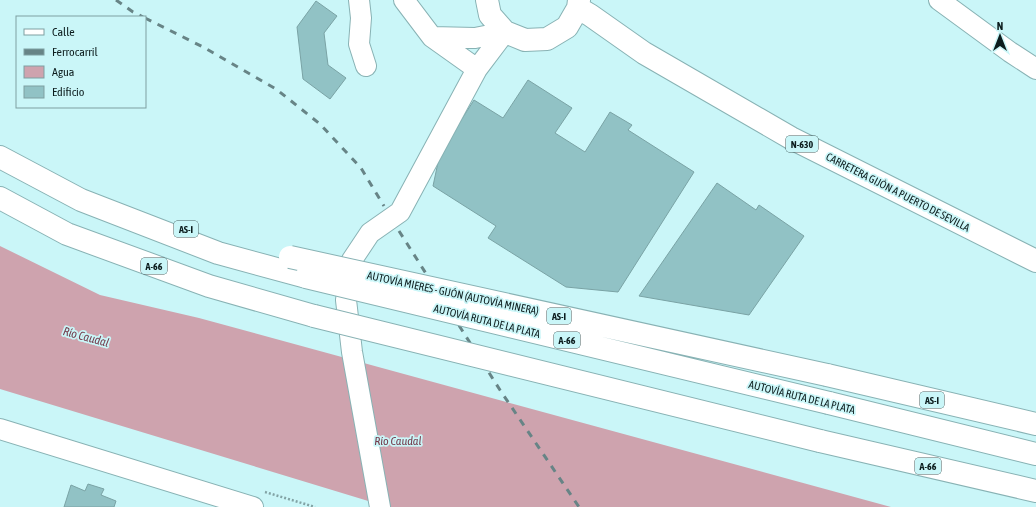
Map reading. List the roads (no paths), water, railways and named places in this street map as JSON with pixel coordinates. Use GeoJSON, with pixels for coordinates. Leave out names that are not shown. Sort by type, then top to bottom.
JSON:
{"type":"FeatureCollection","features":[{"type":"Feature","properties":{"kind":"highway"},"geometry":{"type":"LineString","coordinates":[[487,0],[490,15],[505,32],[525,40],[547,39],[566,27],[579,4]]}},
{"type":"Feature","properties":{"kind":"highway","name":"CARRETERA GIJÓN A PUERTO DE SEVILLA"},"geometry":{"type":"LineString","coordinates":[[579,4],[590,15],[644,53],[791,138],[1036,261]]}},
{"type":"Feature","properties":{"kind":"highway","name":"AUTOVÍA RUTA DE LA PLATA"},"geometry":{"type":"LineString","coordinates":[[0,156],[81,200],[218,253],[306,277],[1036,454]]}},
{"type":"Feature","properties":{"kind":"highway","name":"A-66"},"geometry":{"type":"LineString","coordinates":[[0,198],[75,237],[209,286],[314,316],[820,441],[1036,491]]}},
{"type":"Feature","properties":{"kind":"highway","name":"AUTOVÍA MIERES - GIJÓN (AUTOVÍA MINERA)"},"geometry":{"type":"LineString","coordinates":[[81,200],[290,257],[828,375],[1036,424]]}},
{"type":"Feature","properties":{"kind":"street"},"geometry":{"type":"LineString","coordinates":[[359,0],[361,18],[359,44],[366,66]]}},
{"type":"Feature","properties":{"kind":"street"},"geometry":{"type":"LineString","coordinates":[[404,0],[432,37],[477,69]]}},
{"type":"Feature","properties":{"kind":"street"},"geometry":{"type":"LineString","coordinates":[[939,0],[1010,52],[1036,69]]}},
{"type":"Feature","properties":{"kind":"street"},"geometry":{"type":"LineString","coordinates":[[999,29],[1010,52]]}},
{"type":"Feature","properties":{"kind":"street"},"geometry":{"type":"LineString","coordinates":[[432,37],[475,38],[505,32]]}},
{"type":"Feature","properties":{"kind":"street"},"geometry":{"type":"LineString","coordinates":[[380,507],[352,352],[346,300],[352,260],[370,233],[400,212],[477,69],[505,32]]}},
{"type":"Feature","properties":{"kind":"street"},"geometry":{"type":"LineString","coordinates":[[0,430],[253,507]]}},
{"type":"Feature","properties":{"kind":"water","name":"Río Caudal"},"geometry":{"type":"Polygon","coordinates":[[[0,246],[100,295],[199,318],[891,507],[388,507],[0,389],[0,246]]]}},
{"type":"Feature","properties":{"kind":"railway"},"geometry":{"type":"LineString","coordinates":[[116,0],[141,16]]}},
{"type":"Feature","properties":{"kind":"railway"},"geometry":{"type":"LineString","coordinates":[[146,18],[203,47],[276,89],[320,124],[361,168],[384,206]]}},
{"type":"Feature","properties":{"kind":"railway"},"geometry":{"type":"LineString","coordinates":[[399,231],[500,390],[579,507]]}}]}
